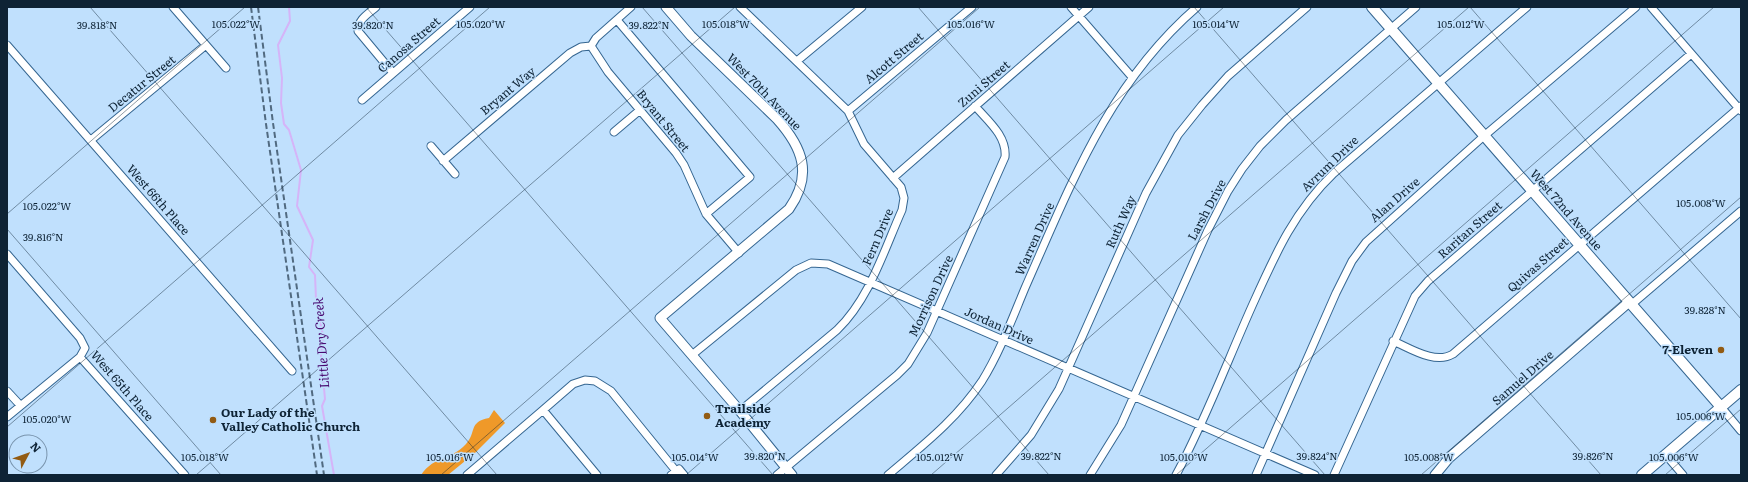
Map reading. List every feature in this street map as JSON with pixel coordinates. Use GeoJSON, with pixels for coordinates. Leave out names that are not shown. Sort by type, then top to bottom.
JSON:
{"type":"FeatureCollection","features":[{"type":"Feature","properties":{"kind":"main road","name":"West 72nd Avenue"},"geometry":{"type":"LineString","coordinates":[[1372,7],[1721,408]]}},
{"type":"Feature","properties":{"kind":"main road"},"geometry":{"type":"LineString","coordinates":[[1642,475],[1741,390]]}},
{"type":"Feature","properties":{"kind":"street"},"geometry":{"type":"LineString","coordinates":[[173,7],[226,68]]}},
{"type":"Feature","properties":{"kind":"street"},"geometry":{"type":"LineString","coordinates":[[376,7],[361,20],[358,25],[359,34],[393,73]]}},
{"type":"Feature","properties":{"kind":"street","name":"Canosa Street"},"geometry":{"type":"LineString","coordinates":[[362,100],[470,7]]}},
{"type":"Feature","properties":{"kind":"street"},"geometry":{"type":"LineString","coordinates":[[591,46],[631,7]]}},
{"type":"Feature","properties":{"kind":"street","name":"West 70th Avenue"},"geometry":{"type":"LineString","coordinates":[[666,7],[691,36],[781,124],[794,139],[800,153],[803,173],[800,188],[793,204],[781,217],[660,318],[692,355]]}},
{"type":"Feature","properties":{"kind":"street"},"geometry":{"type":"LineString","coordinates":[[796,61],[862,7]]}},
{"type":"Feature","properties":{"kind":"street","name":"Alcott Street"},"geometry":{"type":"LineString","coordinates":[[848,111],[972,7]]}},
{"type":"Feature","properties":{"kind":"street"},"geometry":{"type":"LineString","coordinates":[[1071,7],[1132,77]]}},
{"type":"Feature","properties":{"kind":"street","name":"Zuni Street"},"geometry":{"type":"LineString","coordinates":[[893,178],[1089,7]]}},
{"type":"Feature","properties":{"kind":"street","name":"Warren Drive"},"geometry":{"type":"LineString","coordinates":[[888,475],[939,432],[968,400],[988,370],[1082,159],[1105,118],[1132,77],[1155,48],[1197,7]]}},
{"type":"Feature","properties":{"kind":"street","name":"Ruth Way"},"geometry":{"type":"LineString","coordinates":[[996,475],[1021,448],[1059,389],[1146,193],[1178,135],[1228,76],[1307,7]]}},
{"type":"Feature","properties":{"kind":"street","name":"Larsh Drive"},"geometry":{"type":"LineString","coordinates":[[1090,475],[1112,442],[1134,397],[1208,230],[1228,191],[1242,169],[1260,146],[1286,120],[1416,7]]}},
{"type":"Feature","properties":{"kind":"street","name":"Avrum Drive"},"geometry":{"type":"LineString","coordinates":[[1176,475],[1200,426],[1276,254],[1297,214],[1334,172],[1527,7]]}},
{"type":"Feature","properties":{"kind":"street","name":"Alan Drive"},"geometry":{"type":"LineString","coordinates":[[1256,475],[1336,293],[1359,251],[1376,232],[1484,136],[1636,7]]}},
{"type":"Feature","properties":{"kind":"street"},"geometry":{"type":"LineString","coordinates":[[1651,7],[1740,108]]}},
{"type":"Feature","properties":{"kind":"street","name":"Fern Drive"},"geometry":{"type":"LineString","coordinates":[[740,411],[843,324],[858,305],[870,282],[903,203],[903,193],[893,178],[864,144],[848,111],[745,9]]}},
{"type":"Feature","properties":{"kind":"street"},"geometry":{"type":"LineString","coordinates":[[617,20],[750,177],[706,214]]}},
{"type":"Feature","properties":{"kind":"street","name":"West 66th Place"},"geometry":{"type":"LineString","coordinates":[[7,45],[292,371]]}},
{"type":"Feature","properties":{"kind":"street","name":"Decatur Street"},"geometry":{"type":"LineString","coordinates":[[91,140],[206,45]]}},
{"type":"Feature","properties":{"kind":"street","name":"Bryant Street"},"geometry":{"type":"LineString","coordinates":[[591,46],[608,72],[665,138],[684,165],[706,214],[739,253]]}},
{"type":"Feature","properties":{"kind":"street","name":"Bryant Way"},"geometry":{"type":"LineString","coordinates":[[443,161],[570,53],[581,47],[591,46]]}},
{"type":"Feature","properties":{"kind":"street","name":"Raritan Street"},"geometry":{"type":"LineString","coordinates":[[1334,475],[1411,302],[1422,287],[1691,54]]}},
{"type":"Feature","properties":{"kind":"street","name":"Morrison Drive"},"geometry":{"type":"LineString","coordinates":[[777,475],[904,369],[919,347],[937,311],[1005,157],[1005,148],[1002,139],[975,106]]}},
{"type":"Feature","properties":{"kind":"street","name":"Quivas Street"},"geometry":{"type":"LineString","coordinates":[[1394,341],[1431,357],[1442,358],[1449,356],[1578,244],[1740,108]]}},
{"type":"Feature","properties":{"kind":"street"},"geometry":{"type":"LineString","coordinates":[[614,132],[640,110]]}},
{"type":"Feature","properties":{"kind":"street"},"geometry":{"type":"LineString","coordinates":[[431,146],[455,174]]}},
{"type":"Feature","properties":{"kind":"street","name":"Samuel Drive"},"geometry":{"type":"LineString","coordinates":[[1435,475],[1449,458],[1630,303],[1741,211]]}},
{"type":"Feature","properties":{"kind":"street","name":"West 65th Place"},"geometry":{"type":"LineString","coordinates":[[7,254],[80,338],[85,348],[80,357],[185,475]]}},
{"type":"Feature","properties":{"kind":"street","name":"Jordan Drive"},"geometry":{"type":"LineString","coordinates":[[692,355],[801,267],[811,263],[828,264],[1315,475]]}},
{"type":"Feature","properties":{"kind":"street"},"geometry":{"type":"LineString","coordinates":[[692,355],[792,475]]}},
{"type":"Feature","properties":{"kind":"street"},"geometry":{"type":"LineString","coordinates":[[7,417],[80,357]]}},
{"type":"Feature","properties":{"kind":"street"},"geometry":{"type":"LineString","coordinates":[[467,475],[573,384],[585,380],[595,381],[611,391],[675,472],[684,475]]}},
{"type":"Feature","properties":{"kind":"street"},"geometry":{"type":"LineString","coordinates":[[7,391],[20,405]]}},
{"type":"Feature","properties":{"kind":"street","name":"West 72nd Avenue"},"geometry":{"type":"LineString","coordinates":[[1721,408],[1741,431]]}},
{"type":"Feature","properties":{"kind":"street"},"geometry":{"type":"LineString","coordinates":[[542,410],[598,475]]}},
{"type":"Feature","properties":{"kind":"street"},"geometry":{"type":"LineString","coordinates":[[1666,455],[1683,475]]}},
{"type":"Feature","properties":{"kind":"shaded area"},"geometry":{"type":"Polygon","coordinates":[[[494,410],[505,423],[476,452],[448,475],[421,475],[432,464],[454,453],[466,444],[475,425],[482,420],[489,418],[494,410]]]}},
{"type":"Feature","properties":{"kind":"waterway","name":"Little Dry Creek"},"geometry":{"type":"LineString","coordinates":[[289,7],[290,21],[278,45],[282,78],[281,103],[284,124],[289,130],[301,170],[297,206],[313,240],[309,267],[315,275],[316,299],[323,336],[321,356],[325,399],[322,406],[334,475]]}},
{"type":"Feature","properties":{"kind":"railway"},"geometry":{"type":"LineString","coordinates":[[251,7],[266,124],[317,475]]}},
{"type":"Feature","properties":{"kind":"railway"},"geometry":{"type":"LineString","coordinates":[[258,7],[273,123],[324,475]]}},
{"type":"Feature","properties":{"kind":"place","name":"7-Eleven"},"geometry":{"type":"Point","coordinates":[1721,350]}},
{"type":"Feature","properties":{"kind":"place","name":"Trailside Academy"},"geometry":{"type":"Point","coordinates":[707,416]}},
{"type":"Feature","properties":{"kind":"place","name":"Our Lady of the Valley Catholic Church"},"geometry":{"type":"Point","coordinates":[213,420]}}]}
